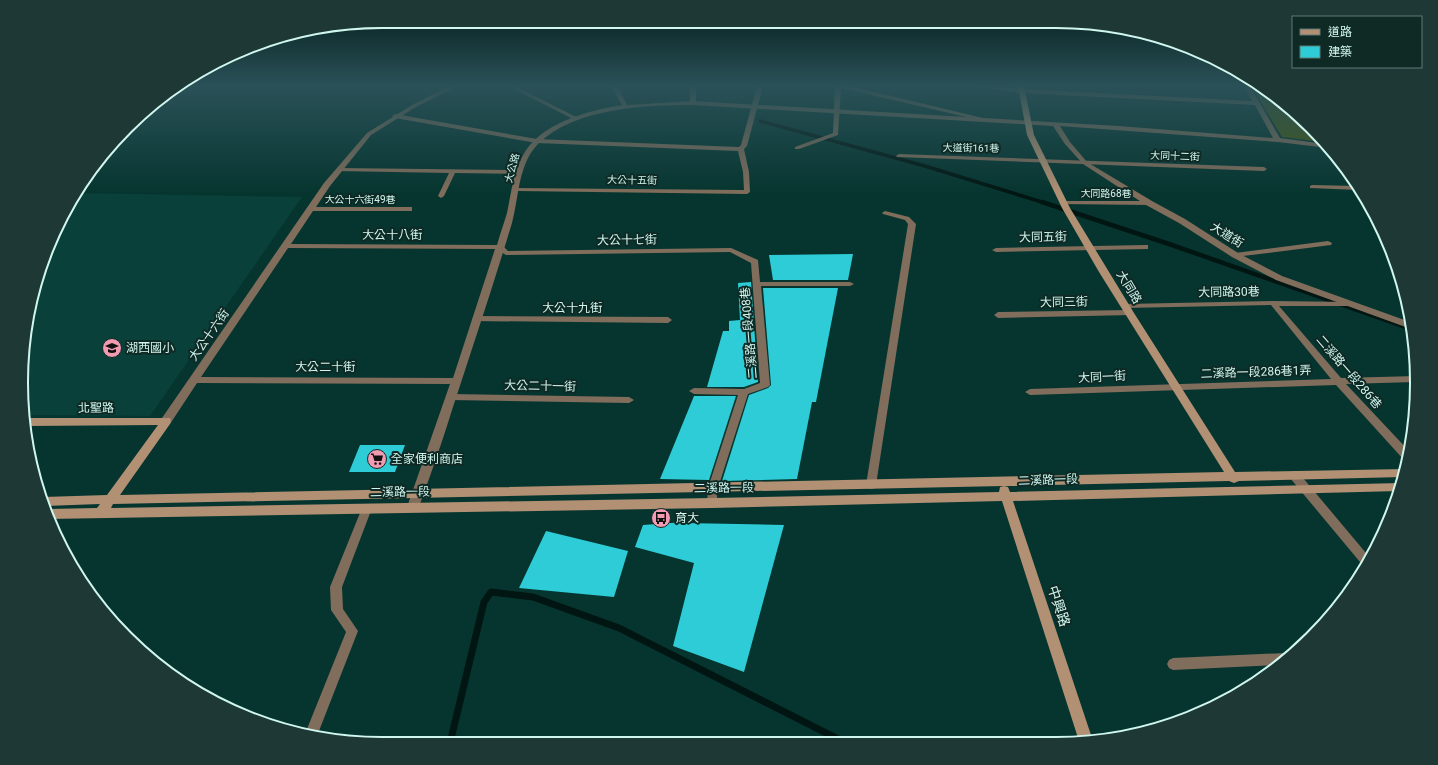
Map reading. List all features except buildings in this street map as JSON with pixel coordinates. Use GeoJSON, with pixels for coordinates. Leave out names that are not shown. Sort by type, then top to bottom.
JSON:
{"type":"FeatureCollection","features":[{"type":"Feature","properties":{"kind":"main road","name":"大同路"},"geometry":{"type":"LineString","coordinates":[[1026,123],[1032,142],[1066,208],[1174,386],[1242,490]]}},
{"type":"Feature","properties":{"kind":"main road","name":"北聖路"},"geometry":{"type":"LineString","coordinates":[[30,422],[166,421]]}},
{"type":"Feature","properties":{"kind":"main road","name":"大公十六街"},"geometry":{"type":"LineString","coordinates":[[100,514],[166,421]]}},
{"type":"Feature","properties":{"kind":"main road","name":"二溪路一段"},"geometry":{"type":"LineString","coordinates":[[49,503],[111,498],[871,485],[1398,473]]}},
{"type":"Feature","properties":{"kind":"main road","name":"中興路"},"geometry":{"type":"LineString","coordinates":[[1000,482],[1006,496],[1084,736]]}},
{"type":"Feature","properties":{"kind":"main road","name":"二溪路一段"},"geometry":{"type":"LineString","coordinates":[[54,514],[712,503],[1394,487]]}},
{"type":"Feature","properties":{"kind":"street","name":"大公十六街"},"geometry":{"type":"LineString","coordinates":[[166,421],[339,170],[369,134],[387,122]]}},
{"type":"Feature","properties":{"kind":"street","name":"大公路"},"geometry":{"type":"LineString","coordinates":[[413,507],[451,397],[508,222],[520,172],[527,152],[537,141],[552,131],[571,122]]}},
{"type":"Feature","properties":{"kind":"street","name":"大公路"},"geometry":{"type":"LineString","coordinates":[[1002,122],[1056,124],[1278,140],[1318,145]]}},
{"type":"Feature","properties":{"kind":"street"},"geometry":{"type":"LineString","coordinates":[[1268,122],[1278,140]]}},
{"type":"Feature","properties":{"kind":"street","name":"大道街"},"geometry":{"type":"LineString","coordinates":[[1056,124],[1067,143],[1085,163],[1149,203],[1182,221],[1235,255],[1279,278],[1405,324]]}},
{"type":"Feature","properties":{"kind":"street","name":"大公十六街49巷"},"geometry":{"type":"LineString","coordinates":[[311,209],[409,209]]}},
{"type":"Feature","properties":{"kind":"street","name":"大公十八街"},"geometry":{"type":"LineString","coordinates":[[286,246],[499,247]]}},
{"type":"Feature","properties":{"kind":"street","name":"大同五街"},"geometry":{"type":"LineString","coordinates":[[996,250],[1145,247]]}},
{"type":"Feature","properties":{"kind":"street","name":"大公二十街"},"geometry":{"type":"LineString","coordinates":[[194,380],[456,381]]}},
{"type":"Feature","properties":{"kind":"lane"},"geometry":{"type":"LineString","coordinates":[[427,122],[537,141],[741,149],[744,146],[750,122]]}},
{"type":"Feature","properties":{"kind":"lane"},"geometry":{"type":"LineString","coordinates":[[797,148],[836,134],[837,122]]}},
{"type":"Feature","properties":{"kind":"lane","name":"大公十五街"},"geometry":{"type":"LineString","coordinates":[[517,189],[747,192],[746,172],[741,149]]}},
{"type":"Feature","properties":{"kind":"lane","name":"大道街161巷"},"geometry":{"type":"LineString","coordinates":[[899,156],[1042,160],[1085,163]]}},
{"type":"Feature","properties":{"kind":"lane","name":"大同十二街"},"geometry":{"type":"LineString","coordinates":[[1085,163],[1264,169]]}},
{"type":"Feature","properties":{"kind":"lane"},"geometry":{"type":"LineString","coordinates":[[339,170],[520,172]]}},
{"type":"Feature","properties":{"kind":"lane"},"geometry":{"type":"LineString","coordinates":[[440,196],[453,171]]}},
{"type":"Feature","properties":{"kind":"lane"},"geometry":{"type":"LineString","coordinates":[[1312,187],[1351,188]]}},
{"type":"Feature","properties":{"kind":"lane","name":"大同路68巷"},"geometry":{"type":"LineString","coordinates":[[1066,208],[1149,203]]}},
{"type":"Feature","properties":{"kind":"lane"},"geometry":{"type":"LineString","coordinates":[[871,485],[912,224],[907,218],[885,212]]}},
{"type":"Feature","properties":{"kind":"lane"},"geometry":{"type":"LineString","coordinates":[[1235,255],[1328,243]]}},
{"type":"Feature","properties":{"kind":"lane","name":"大公十七街"},"geometry":{"type":"LineString","coordinates":[[499,247],[506,253],[731,250],[755,262]]}},
{"type":"Feature","properties":{"kind":"lane","name":"二溪路一段408巷"},"geometry":{"type":"LineString","coordinates":[[712,503],[713,488],[744,392],[765,385],[755,262]]}},
{"type":"Feature","properties":{"kind":"lane"},"geometry":{"type":"LineString","coordinates":[[756,284],[850,284]]}},
{"type":"Feature","properties":{"kind":"lane","name":"大同路30巷"},"geometry":{"type":"LineString","coordinates":[[1127,309],[1273,303],[1348,304]]}},
{"type":"Feature","properties":{"kind":"lane","name":"二溪路一段286巷"},"geometry":{"type":"LineString","coordinates":[[1273,303],[1338,381],[1403,452]]}},
{"type":"Feature","properties":{"kind":"lane","name":"大同三街"},"geometry":{"type":"LineString","coordinates":[[998,315],[1127,309]]}},
{"type":"Feature","properties":{"kind":"lane","name":"大公十九街"},"geometry":{"type":"LineString","coordinates":[[476,320],[668,320]]}},
{"type":"Feature","properties":{"kind":"lane","name":"二溪路一段286巷1弄"},"geometry":{"type":"LineString","coordinates":[[1174,386],[1410,379]]}},
{"type":"Feature","properties":{"kind":"lane","name":"大同一街"},"geometry":{"type":"LineString","coordinates":[[1030,392],[1174,386]]}},
{"type":"Feature","properties":{"kind":"lane"},"geometry":{"type":"LineString","coordinates":[[694,391],[744,392]]}},
{"type":"Feature","properties":{"kind":"lane","name":"大公二十一街"},"geometry":{"type":"LineString","coordinates":[[451,397],[629,400]]}},
{"type":"Feature","properties":{"kind":"lane"},"geometry":{"type":"LineString","coordinates":[[1294,475],[1364,559]]}},
{"type":"Feature","properties":{"kind":"lane"},"geometry":{"type":"LineString","coordinates":[[313,730],[352,631],[337,610],[336,587],[367,508]]}},
{"type":"Feature","properties":{"kind":"lane"},"geometry":{"type":"LineString","coordinates":[[1173,664],[1276,659]]}},
{"type":"Feature","properties":{"kind":"shaded area","name":"湖西國小"},"geometry":{"type":"Polygon","coordinates":[[[83,193],[302,197],[150,416],[30,415],[28,382],[29,359],[31,336],[40,291],[55,247],[75,205],[83,193]]]}},
{"type":"Feature","properties":{"kind":"green space"},"geometry":{"type":"Polygon","coordinates":[[[1273,122],[1295,122],[1314,141],[1282,137],[1273,122]]]}},
{"type":"Feature","properties":{"kind":"waterway"},"geometry":{"type":"LineString","coordinates":[[763,122],[925,166],[1045,203]]}},
{"type":"Feature","properties":{"kind":"waterway"},"geometry":{"type":"LineString","coordinates":[[1042,202],[1169,244],[1405,327]]}},
{"type":"Feature","properties":{"kind":"waterway"},"geometry":{"type":"LineString","coordinates":[[451,737],[484,602],[491,592],[533,597],[619,628],[834,737]]}},
{"type":"Feature","properties":{"kind":"place","name":"湖西國小"},"geometry":{"type":"Point","coordinates":[112,348]}},
{"type":"Feature","properties":{"kind":"place","name":"全家便利商店"},"geometry":{"type":"Point","coordinates":[377,459]}},
{"type":"Feature","properties":{"kind":"place","name":"育大"},"geometry":{"type":"Point","coordinates":[661,518]}}]}
